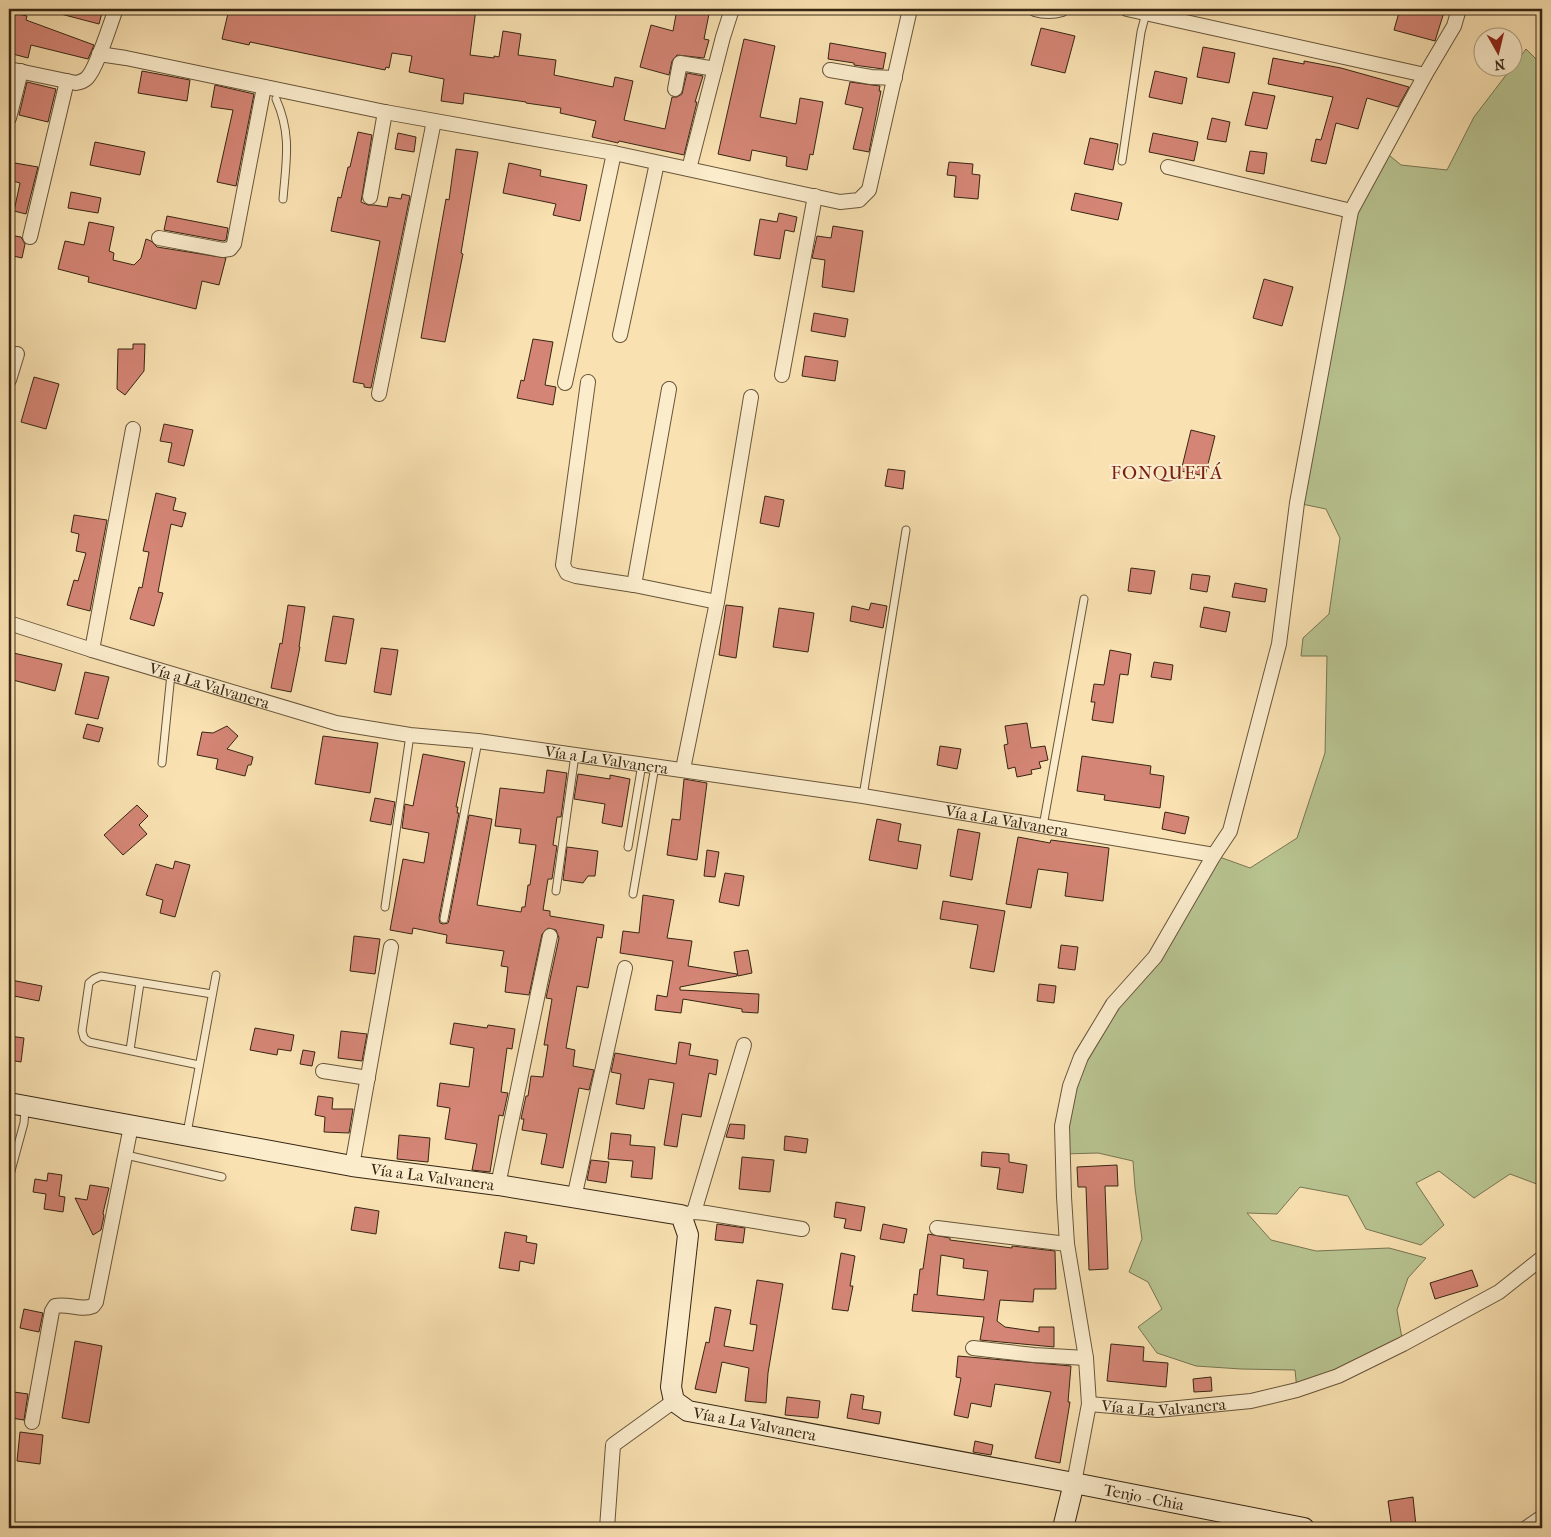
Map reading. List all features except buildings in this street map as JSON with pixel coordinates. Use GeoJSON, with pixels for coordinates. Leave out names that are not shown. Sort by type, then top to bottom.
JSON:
{"type":"FeatureCollection","features":[{"type":"Feature","properties":{"kind":"street"},"geometry":{"type":"LineString","coordinates":[[9,118],[15,70],[76,83],[83,81],[89,77],[116,9]]}},
{"type":"Feature","properties":{"kind":"street"},"geometry":{"type":"LineString","coordinates":[[689,169],[732,9]]}},
{"type":"Feature","properties":{"kind":"street"},"geometry":{"type":"LineString","coordinates":[[99,54],[126,58],[270,91],[614,154],[840,202],[859,200],[869,190],[910,9]]}},
{"type":"Feature","properties":{"kind":"street"},"geometry":{"type":"LineString","coordinates":[[1035,9],[1043,12],[1062,9]]}},
{"type":"Feature","properties":{"kind":"street"},"geometry":{"type":"LineString","coordinates":[[1127,9],[1424,75]]}},
{"type":"Feature","properties":{"kind":"street"},"geometry":{"type":"LineString","coordinates":[[1089,1404],[1086,1358],[1068,1244],[1062,1126],[1070,1086],[1081,1057],[1113,1004],[1155,957],[1230,831],[1279,644],[1296,503],[1351,211],[1424,75],[1454,26],[1459,9]]}},
{"type":"Feature","properties":{"kind":"street"},"geometry":{"type":"LineString","coordinates":[[674,89],[680,63],[715,69]]}},
{"type":"Feature","properties":{"kind":"street"},"geometry":{"type":"LineString","coordinates":[[830,70],[872,77],[895,78]]}},
{"type":"Feature","properties":{"kind":"street"},"geometry":{"type":"LineString","coordinates":[[30,237],[67,81]]}},
{"type":"Feature","properties":{"kind":"street"},"geometry":{"type":"LineString","coordinates":[[159,238],[223,250],[230,249],[234,244],[270,91]]}},
{"type":"Feature","properties":{"kind":"street"},"geometry":{"type":"LineString","coordinates":[[370,197],[385,112]]}},
{"type":"Feature","properties":{"kind":"street"},"geometry":{"type":"LineString","coordinates":[[379,394],[434,121]]}},
{"type":"Feature","properties":{"kind":"street"},"geometry":{"type":"LineString","coordinates":[[565,383],[614,154]]}},
{"type":"Feature","properties":{"kind":"street"},"geometry":{"type":"LineString","coordinates":[[620,335],[657,163]]}},
{"type":"Feature","properties":{"kind":"street"},"geometry":{"type":"LineString","coordinates":[[1168,167],[1351,211]]}},
{"type":"Feature","properties":{"kind":"street"},"geometry":{"type":"LineString","coordinates":[[782,375],[815,196]]}},
{"type":"Feature","properties":{"kind":"street"},"geometry":{"type":"LineString","coordinates":[[9,380],[17,354]]}},
{"type":"Feature","properties":{"kind":"street"},"geometry":{"type":"LineString","coordinates":[[588,382],[563,565],[568,573],[576,576],[634,585],[717,602]]}},
{"type":"Feature","properties":{"kind":"street"},"geometry":{"type":"LineString","coordinates":[[634,585],[670,389]]}},
{"type":"Feature","properties":{"kind":"street"},"geometry":{"type":"LineString","coordinates":[[683,769],[717,602],[751,397]]}},
{"type":"Feature","properties":{"kind":"street"},"geometry":{"type":"LineString","coordinates":[[92,650],[133,429]]}},
{"type":"Feature","properties":{"kind":"street","name":"Vía a La Valvanera"},"geometry":{"type":"LineString","coordinates":[[9,623],[92,650],[336,723],[410,735],[478,741],[683,769],[863,796],[1214,855]]}},
{"type":"Feature","properties":{"kind":"street"},"geometry":{"type":"LineString","coordinates":[[498,1185],[550,936]]}},
{"type":"Feature","properties":{"kind":"street"},"geometry":{"type":"LineString","coordinates":[[352,1166],[391,947]]}},
{"type":"Feature","properties":{"kind":"street"},"geometry":{"type":"LineString","coordinates":[[574,1198],[625,968]]}},
{"type":"Feature","properties":{"kind":"street"},"geometry":{"type":"LineString","coordinates":[[744,1045],[687,1214],[802,1229]]}},
{"type":"Feature","properties":{"kind":"street"},"geometry":{"type":"LineString","coordinates":[[323,1071],[368,1078]]}},
{"type":"Feature","properties":{"kind":"street","name":"Vía a La Valvanera"},"geometry":{"type":"LineString","coordinates":[[17,1104],[352,1166],[498,1185],[687,1214],[688,1234],[671,1387],[674,1401],[688,1412],[1074,1483],[1089,1404],[1158,1410],[1251,1401],[1297,1390],[1338,1376],[1419,1336],[1499,1292],[1542,1258]]}},
{"type":"Feature","properties":{"kind":"street"},"geometry":{"type":"LineString","coordinates":[[32,1422],[52,1311],[55,1306],[88,1308],[96,1302],[131,1126]]}},
{"type":"Feature","properties":{"kind":"street"},"geometry":{"type":"LineString","coordinates":[[937,1228],[1068,1244]]}},
{"type":"Feature","properties":{"kind":"street"},"geometry":{"type":"LineString","coordinates":[[973,1348],[1034,1355],[1086,1358]]}},
{"type":"Feature","properties":{"kind":"street"},"geometry":{"type":"LineString","coordinates":[[607,1528],[613,1445],[674,1401]]}},
{"type":"Feature","properties":{"kind":"street"},"geometry":{"type":"LineString","coordinates":[[1063,1528],[1074,1483]]}},
{"type":"Feature","properties":{"kind":"street","name":"Tenjo - Chia"},"geometry":{"type":"LineString","coordinates":[[1074,1483],[1304,1528]]}},
{"type":"Feature","properties":{"kind":"lane"},"geometry":{"type":"LineString","coordinates":[[1122,161],[1141,32],[1146,13]]}},
{"type":"Feature","properties":{"kind":"lane"},"geometry":{"type":"LineString","coordinates":[[270,91],[283,114],[288,141],[283,199]]}},
{"type":"Feature","properties":{"kind":"lane"},"geometry":{"type":"LineString","coordinates":[[863,796],[906,530]]}},
{"type":"Feature","properties":{"kind":"lane"},"geometry":{"type":"LineString","coordinates":[[1043,826],[1084,599]]}},
{"type":"Feature","properties":{"kind":"lane"},"geometry":{"type":"LineString","coordinates":[[162,763],[171,674]]}},
{"type":"Feature","properties":{"kind":"lane"},"geometry":{"type":"LineString","coordinates":[[385,906],[410,735]]}},
{"type":"Feature","properties":{"kind":"lane"},"geometry":{"type":"LineString","coordinates":[[444,919],[478,741]]}},
{"type":"Feature","properties":{"kind":"lane"},"geometry":{"type":"LineString","coordinates":[[556,891],[575,755]]}},
{"type":"Feature","properties":{"kind":"lane"},"geometry":{"type":"LineString","coordinates":[[628,847],[648,765]]}},
{"type":"Feature","properties":{"kind":"lane"},"geometry":{"type":"LineString","coordinates":[[633,894],[648,765]]}},
{"type":"Feature","properties":{"kind":"lane"},"geometry":{"type":"LineString","coordinates":[[186,1136],[216,975]]}},
{"type":"Feature","properties":{"kind":"lane"},"geometry":{"type":"LineString","coordinates":[[199,1065],[89,1042],[84,1038],[82,1031],[89,984],[100,976],[212,994]]}},
{"type":"Feature","properties":{"kind":"lane"},"geometry":{"type":"LineString","coordinates":[[130,1050],[140,982]]}},
{"type":"Feature","properties":{"kind":"lane"},"geometry":{"type":"LineString","coordinates":[[9,1178],[24,1124],[17,1104]]}},
{"type":"Feature","properties":{"kind":"lane"},"geometry":{"type":"LineString","coordinates":[[126,1155],[222,1177]]}},
{"type":"Feature","properties":{"kind":"lane"},"geometry":{"type":"LineString","coordinates":[[1520,1528],[1542,1513]]}},
{"type":"Feature","properties":{"kind":"green space"},"geometry":{"type":"Polygon","coordinates":[[[1526,49],[1542,65],[1542,1186],[1510,1174],[1474,1198],[1439,1171],[1416,1183],[1444,1225],[1421,1245],[1366,1229],[1348,1196],[1300,1187],[1277,1214],[1247,1213],[1271,1240],[1316,1251],[1389,1248],[1426,1258],[1408,1278],[1397,1310],[1403,1344],[1297,1390],[1295,1370],[1196,1366],[1157,1353],[1138,1327],[1162,1309],[1148,1282],[1129,1272],[1142,1239],[1133,1161],[1098,1153],[1063,1154],[1081,1057],[1155,957],[1214,855],[1250,868],[1297,838],[1325,753],[1327,656],[1301,656],[1303,638],[1329,614],[1340,538],[1326,509],[1297,503],[1351,211],[1384,151],[1401,165],[1447,170],[1474,117],[1504,78],[1524,78],[1524,52],[1526,49]]]}},
{"type":"Feature","properties":{"kind":"district","name":"FONQUETÁ"},"geometry":{"type":"Point","coordinates":[1167,473]}}]}
